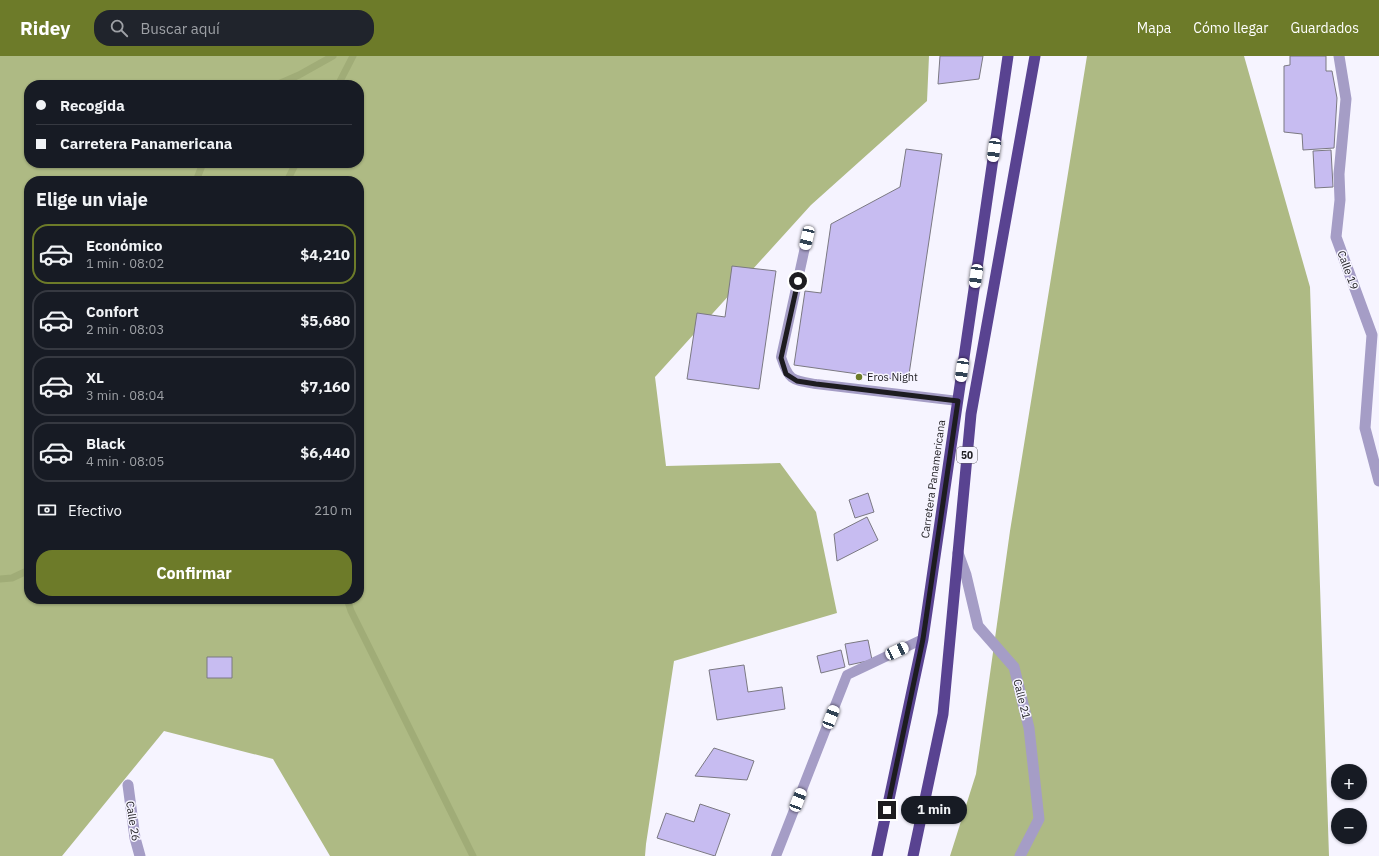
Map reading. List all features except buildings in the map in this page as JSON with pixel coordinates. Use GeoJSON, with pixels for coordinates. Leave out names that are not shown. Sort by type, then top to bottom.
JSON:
{"type":"FeatureCollection","features":[{"type":"Feature","properties":{"kind":"highway","name":"Carretera Panamericana"},"geometry":{"type":"LineString","coordinates":[[877,856],[923,639],[1008,56]]}},
{"type":"Feature","properties":{"kind":"highway","name":"50"},"geometry":{"type":"LineString","coordinates":[[913,856],[943,714],[971,414],[1035,56]]}},
{"type":"Feature","properties":{"kind":"street","name":"Calle 19"},"geometry":{"type":"LineString","coordinates":[[1339,56],[1346,99],[1339,174],[1340,200],[1336,237],[1372,335],[1365,428],[1379,481]]}},
{"type":"Feature","properties":{"kind":"street","name":"Calle 21"},"geometry":{"type":"LineString","coordinates":[[958,553],[966,575],[978,626],[1014,668],[1029,728],[1039,819],[1020,856]]}},
{"type":"Feature","properties":{"kind":"street","name":"Calle 26"},"geometry":{"type":"LineString","coordinates":[[128,786],[135,838],[140,856]]}},
{"type":"Feature","properties":{"kind":"lane"},"geometry":{"type":"LineString","coordinates":[[807,238],[781,358],[786,374],[797,381],[816,384],[958,401]]}},
{"type":"Feature","properties":{"kind":"lane"},"geometry":{"type":"LineString","coordinates":[[776,856],[847,675],[923,639]]}},
{"type":"Feature","properties":{"kind":"green space"},"geometry":{"type":"Polygon","coordinates":[[[0,56],[929,56],[927,101],[811,205],[655,377],[666,466],[780,463],[816,512],[837,613],[674,661],[645,856],[330,856],[273,759],[164,731],[62,856],[0,856],[0,56]]]}},
{"type":"Feature","properties":{"kind":"green space"},"geometry":{"type":"Polygon","coordinates":[[[1087,56],[1244,56],[1310,287],[1329,856],[950,856],[976,774],[1010,531],[1087,56]]]}},
{"type":"Feature","properties":{"kind":"waterway"},"geometry":{"type":"LineString","coordinates":[[288,80],[333,56]]}},
{"type":"Feature","properties":{"kind":"waterway"},"geometry":{"type":"LineString","coordinates":[[341,80],[353,56]]}},
{"type":"Feature","properties":{"kind":"waterway"},"geometry":{"type":"LineString","coordinates":[[198,176],[201,168]]}},
{"type":"Feature","properties":{"kind":"waterway"},"geometry":{"type":"LineString","coordinates":[[290,176],[294,168]]}},
{"type":"Feature","properties":{"kind":"waterway"},"geometry":{"type":"LineString","coordinates":[[0,579],[12,578],[24,572]]}},
{"type":"Feature","properties":{"kind":"waterway"},"geometry":{"type":"LineString","coordinates":[[349,604],[473,856]]}},
{"type":"Feature","properties":{"kind":"place","name":"Eros Night"},"geometry":{"type":"Point","coordinates":[859,377]}},
{"type":"Feature","properties":{"kind":"route"},"geometry":{"type":"LineString","coordinates":[[798,281],[781,358],[786,374],[797,381],[816,384],[958,401],[923,639],[887,810]]}}]}
